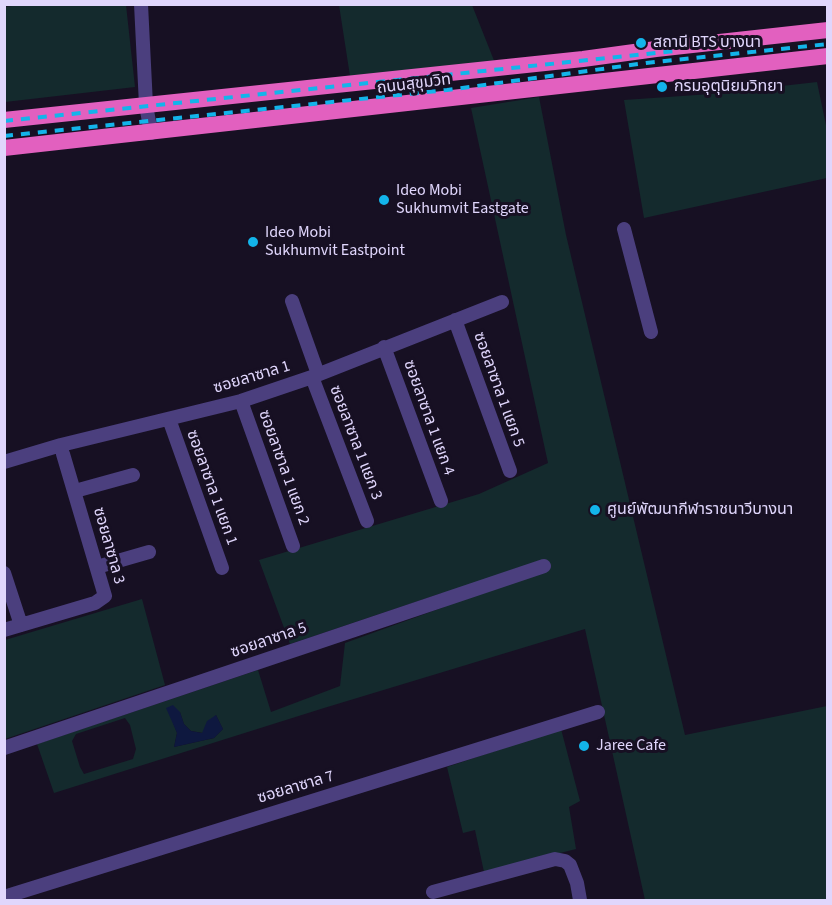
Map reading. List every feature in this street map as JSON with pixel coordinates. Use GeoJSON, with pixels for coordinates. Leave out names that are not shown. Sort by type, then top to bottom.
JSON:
{"type":"FeatureCollection","features":[{"type":"Feature","properties":{"kind":"highway","name":"ถนนสุขุมวิท"},"geometry":{"type":"LineString","coordinates":[[4,120],[521,66],[828,30]]}},
{"type":"Feature","properties":{"kind":"highway","name":"ถนนสุขุมวิท"},"geometry":{"type":"LineString","coordinates":[[4,148],[828,56]]}},
{"type":"Feature","properties":{"kind":"street"},"geometry":{"type":"LineString","coordinates":[[141,4],[146,105],[151,133]]}},
{"type":"Feature","properties":{"kind":"street"},"geometry":{"type":"LineString","coordinates":[[624,229],[651,332]]}},
{"type":"Feature","properties":{"kind":"street","name":"ซอยลาซาล 1 แยก 3"},"geometry":{"type":"LineString","coordinates":[[292,301],[315,375],[367,521]]}},
{"type":"Feature","properties":{"kind":"street","name":"ซอยลาซาล 1"},"geometry":{"type":"LineString","coordinates":[[4,462],[241,401],[315,375],[502,302]]}},
{"type":"Feature","properties":{"kind":"street","name":"ซอยลาซาล 1 แยก 5"},"geometry":{"type":"LineString","coordinates":[[455,320],[510,471]]}},
{"type":"Feature","properties":{"kind":"street","name":"ซอยลาซาล 1 แยก 4"},"geometry":{"type":"LineString","coordinates":[[384,347],[441,501]]}},
{"type":"Feature","properties":{"kind":"street","name":"ซอยลาซาล 1 แยก 2"},"geometry":{"type":"LineString","coordinates":[[241,401],[293,546]]}},
{"type":"Feature","properties":{"kind":"street","name":"ซอยลาซาล 1 แยก 1"},"geometry":{"type":"LineString","coordinates":[[169,419],[222,568]]}},
{"type":"Feature","properties":{"kind":"street","name":"ซอยลาซาล 3"},"geometry":{"type":"LineString","coordinates":[[4,630],[100,600],[105,596],[63,454]]}},
{"type":"Feature","properties":{"kind":"street"},"geometry":{"type":"LineString","coordinates":[[75,491],[133,476]]}},
{"type":"Feature","properties":{"kind":"street"},"geometry":{"type":"LineString","coordinates":[[98,567],[149,552]]}},
{"type":"Feature","properties":{"kind":"street","name":"ซอยลาซาล 5"},"geometry":{"type":"LineString","coordinates":[[4,748],[544,566]]}},
{"type":"Feature","properties":{"kind":"street"},"geometry":{"type":"LineString","coordinates":[[4,573],[21,625]]}},
{"type":"Feature","properties":{"kind":"street","name":"ซอยลาซาล 7"},"geometry":{"type":"LineString","coordinates":[[4,897],[598,712]]}},
{"type":"Feature","properties":{"kind":"street"},"geometry":{"type":"LineString","coordinates":[[433,892],[555,859],[565,861],[570,865],[577,882],[580,900]]}},
{"type":"Feature","properties":{"kind":"green space"},"geometry":{"type":"Polygon","coordinates":[[[26,4],[126,5],[135,87],[5,102],[5,7],[26,4]]]}},
{"type":"Feature","properties":{"kind":"green space"},"geometry":{"type":"Polygon","coordinates":[[[339,5],[472,5],[495,63],[350,76],[339,5]]]}},
{"type":"Feature","properties":{"kind":"green space"},"geometry":{"type":"Polygon","coordinates":[[[817,82],[827,130],[827,178],[644,218],[624,100],[711,94],[817,82]]]}},
{"type":"Feature","properties":{"kind":"green space"},"geometry":{"type":"Polygon","coordinates":[[[539,97],[566,235],[685,735],[827,706],[827,900],[645,900],[585,629],[54,793],[37,744],[258,670],[271,712],[340,686],[345,643],[444,607],[442,593],[290,644],[259,560],[479,494],[548,463],[471,108],[539,97]],[[180,712],[173,722],[177,733],[174,747],[214,738],[223,729],[216,715],[203,733],[191,731],[184,724],[180,712]],[[125,718],[76,734],[72,741],[84,774],[133,759],[136,749],[130,725],[125,718]]]}},
{"type":"Feature","properties":{"kind":"green space"},"geometry":{"type":"Polygon","coordinates":[[[142,599],[165,685],[5,739],[5,640],[142,599]]]}},
{"type":"Feature","properties":{"kind":"green space"},"geometry":{"type":"Polygon","coordinates":[[[561,729],[580,801],[569,807],[576,849],[484,872],[475,830],[463,833],[447,767],[561,729]]]}},
{"type":"Feature","properties":{"kind":"water"},"geometry":{"type":"Polygon","coordinates":[[[173,705],[191,731],[202,733],[207,721],[216,715],[223,729],[214,738],[174,747],[177,733],[166,708],[173,705]]]}},
{"type":"Feature","properties":{"kind":"railway"},"geometry":{"type":"LineString","coordinates":[[4,136],[447,90],[646,63],[828,44]]}},
{"type":"Feature","properties":{"kind":"railway"},"geometry":{"type":"LineString","coordinates":[[4,121],[675,51]]}},
{"type":"Feature","properties":{"kind":"place","name":"สถานี BTS บางนา"},"geometry":{"type":"Point","coordinates":[641,43]}},
{"type":"Feature","properties":{"kind":"place","name":"กรมอุตุนิยมวิทยา"},"geometry":{"type":"Point","coordinates":[662,87]}},
{"type":"Feature","properties":{"kind":"place","name":"Ideo Mobi Sukhumvit Eastgate"},"geometry":{"type":"Point","coordinates":[384,200]}},
{"type":"Feature","properties":{"kind":"place","name":"Ideo Mobi Sukhumvit Eastpoint"},"geometry":{"type":"Point","coordinates":[253,242]}},
{"type":"Feature","properties":{"kind":"place","name":"ศูนย์พัฒนากีฬาราชนาวีบางนา"},"geometry":{"type":"Point","coordinates":[595,510]}},
{"type":"Feature","properties":{"kind":"place","name":"Jaree Cafe"},"geometry":{"type":"Point","coordinates":[584,746]}}]}
